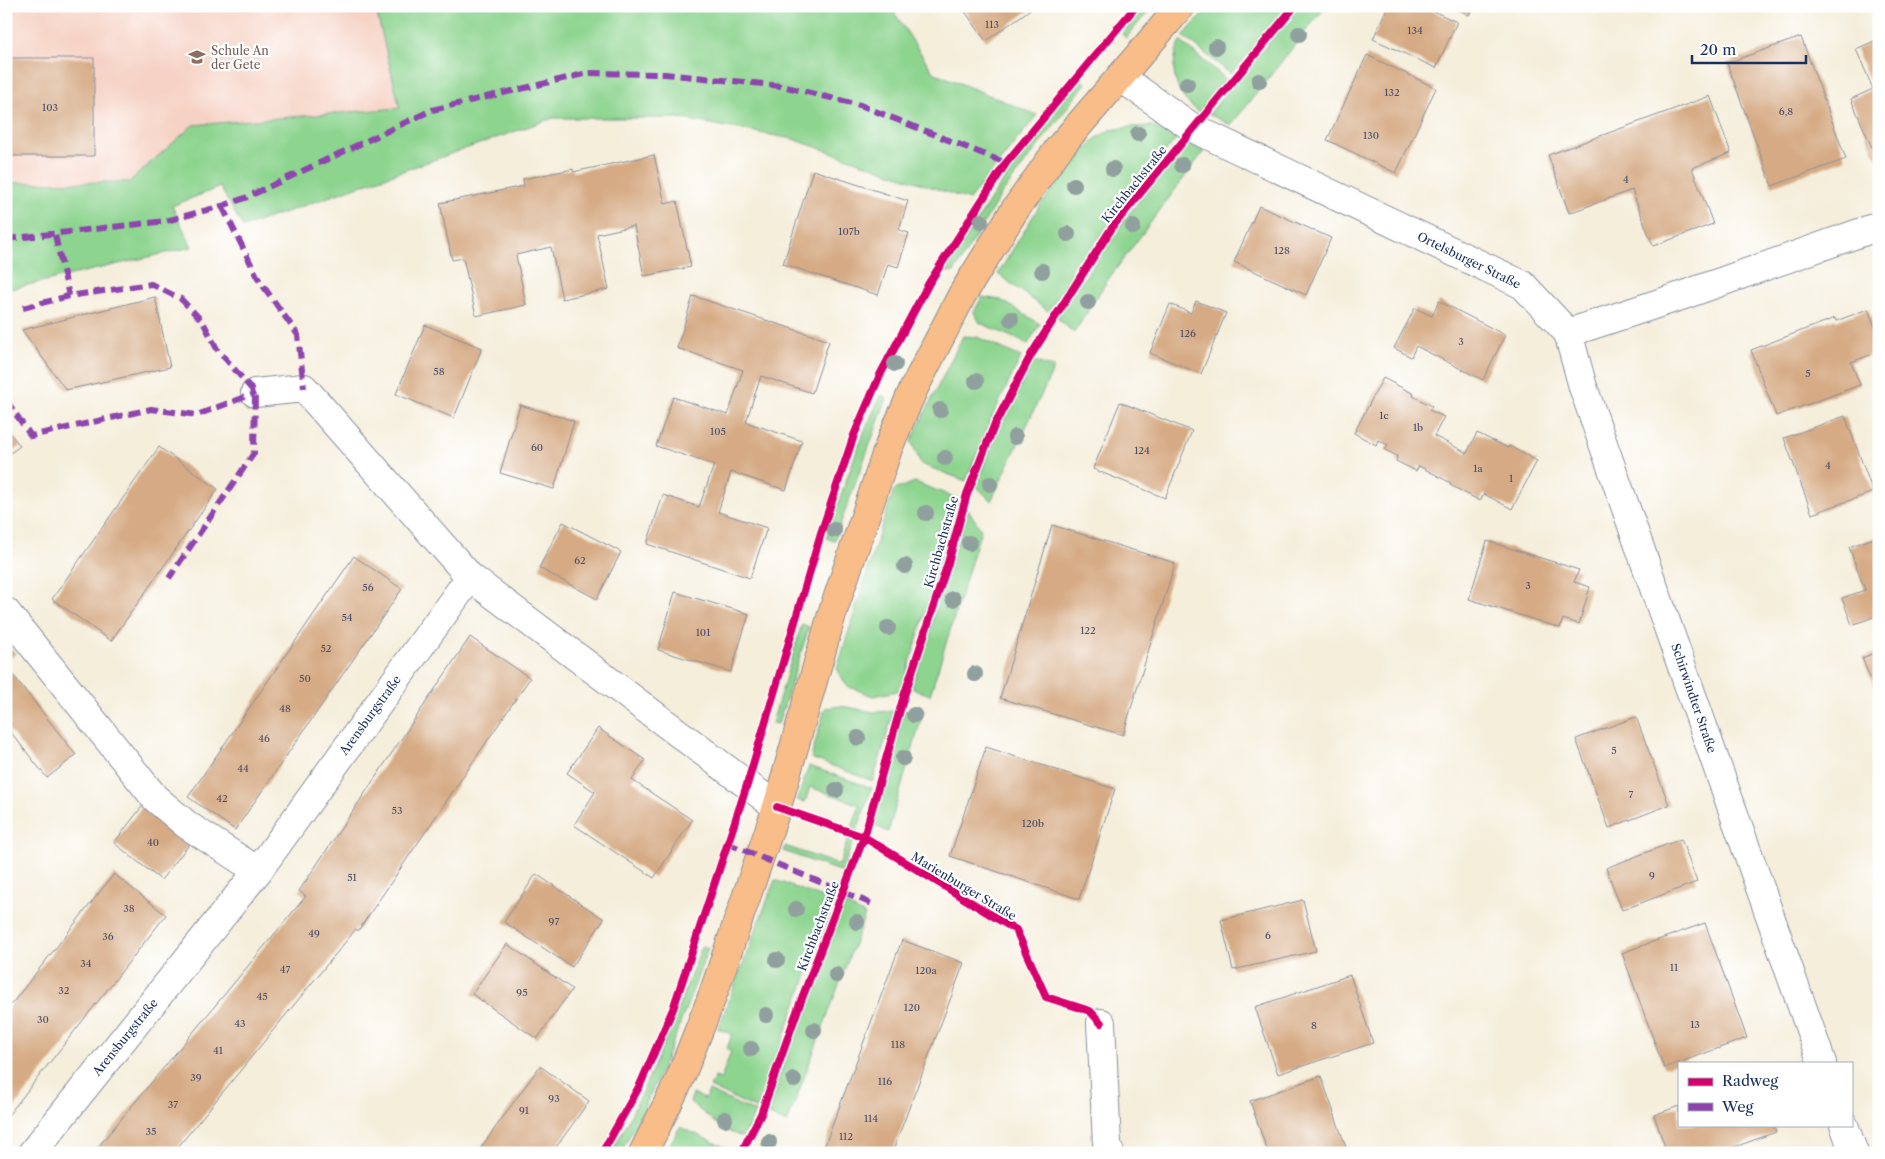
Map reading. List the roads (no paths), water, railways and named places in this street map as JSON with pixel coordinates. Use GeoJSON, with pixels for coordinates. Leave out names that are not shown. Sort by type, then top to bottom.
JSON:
{"type":"FeatureCollection","features":[{"type":"Feature","properties":{"kind":"main road"},"geometry":{"type":"LineString","coordinates":[[643,1153],[695,1042],[777,807],[832,614],[889,446],[913,390],[962,296],[1014,211],[1059,148],[1181,6]]}},
{"type":"Feature","properties":{"kind":"street","name":"Ortelsburger Straße"},"geometry":{"type":"LineString","coordinates":[[1120,77],[1193,128],[1523,285],[1568,333]]}},
{"type":"Feature","properties":{"kind":"street"},"geometry":{"type":"LineString","coordinates":[[1568,333],[1691,293],[1879,226]]}},
{"type":"Feature","properties":{"kind":"street","name":"Schirwindter Straße"},"geometry":{"type":"LineString","coordinates":[[1568,333],[1587,397],[1822,1062]]}},
{"type":"Feature","properties":{"kind":"street"},"geometry":{"type":"LineString","coordinates":[[255,393],[304,388],[470,577],[777,807]]}},
{"type":"Feature","properties":{"kind":"street","name":"Arensburgstraße"},"geometry":{"type":"LineString","coordinates":[[32,1153],[258,871],[470,577]]}},
{"type":"Feature","properties":{"kind":"street"},"geometry":{"type":"LineString","coordinates":[[6,612],[155,798],[187,825],[258,871]]}},
{"type":"Feature","properties":{"kind":"street"},"geometry":{"type":"LineString","coordinates":[[1102,1023],[1107,1144],[1110,1153]]}},
{"type":"Feature","properties":{"kind":"street"},"geometry":{"type":"LineString","coordinates":[[1844,1126],[1854,1153]]}},
{"type":"Feature","properties":{"kind":"place","name":"Schule An der Gete"},"geometry":{"type":"Point","coordinates":[197,57]}}]}
